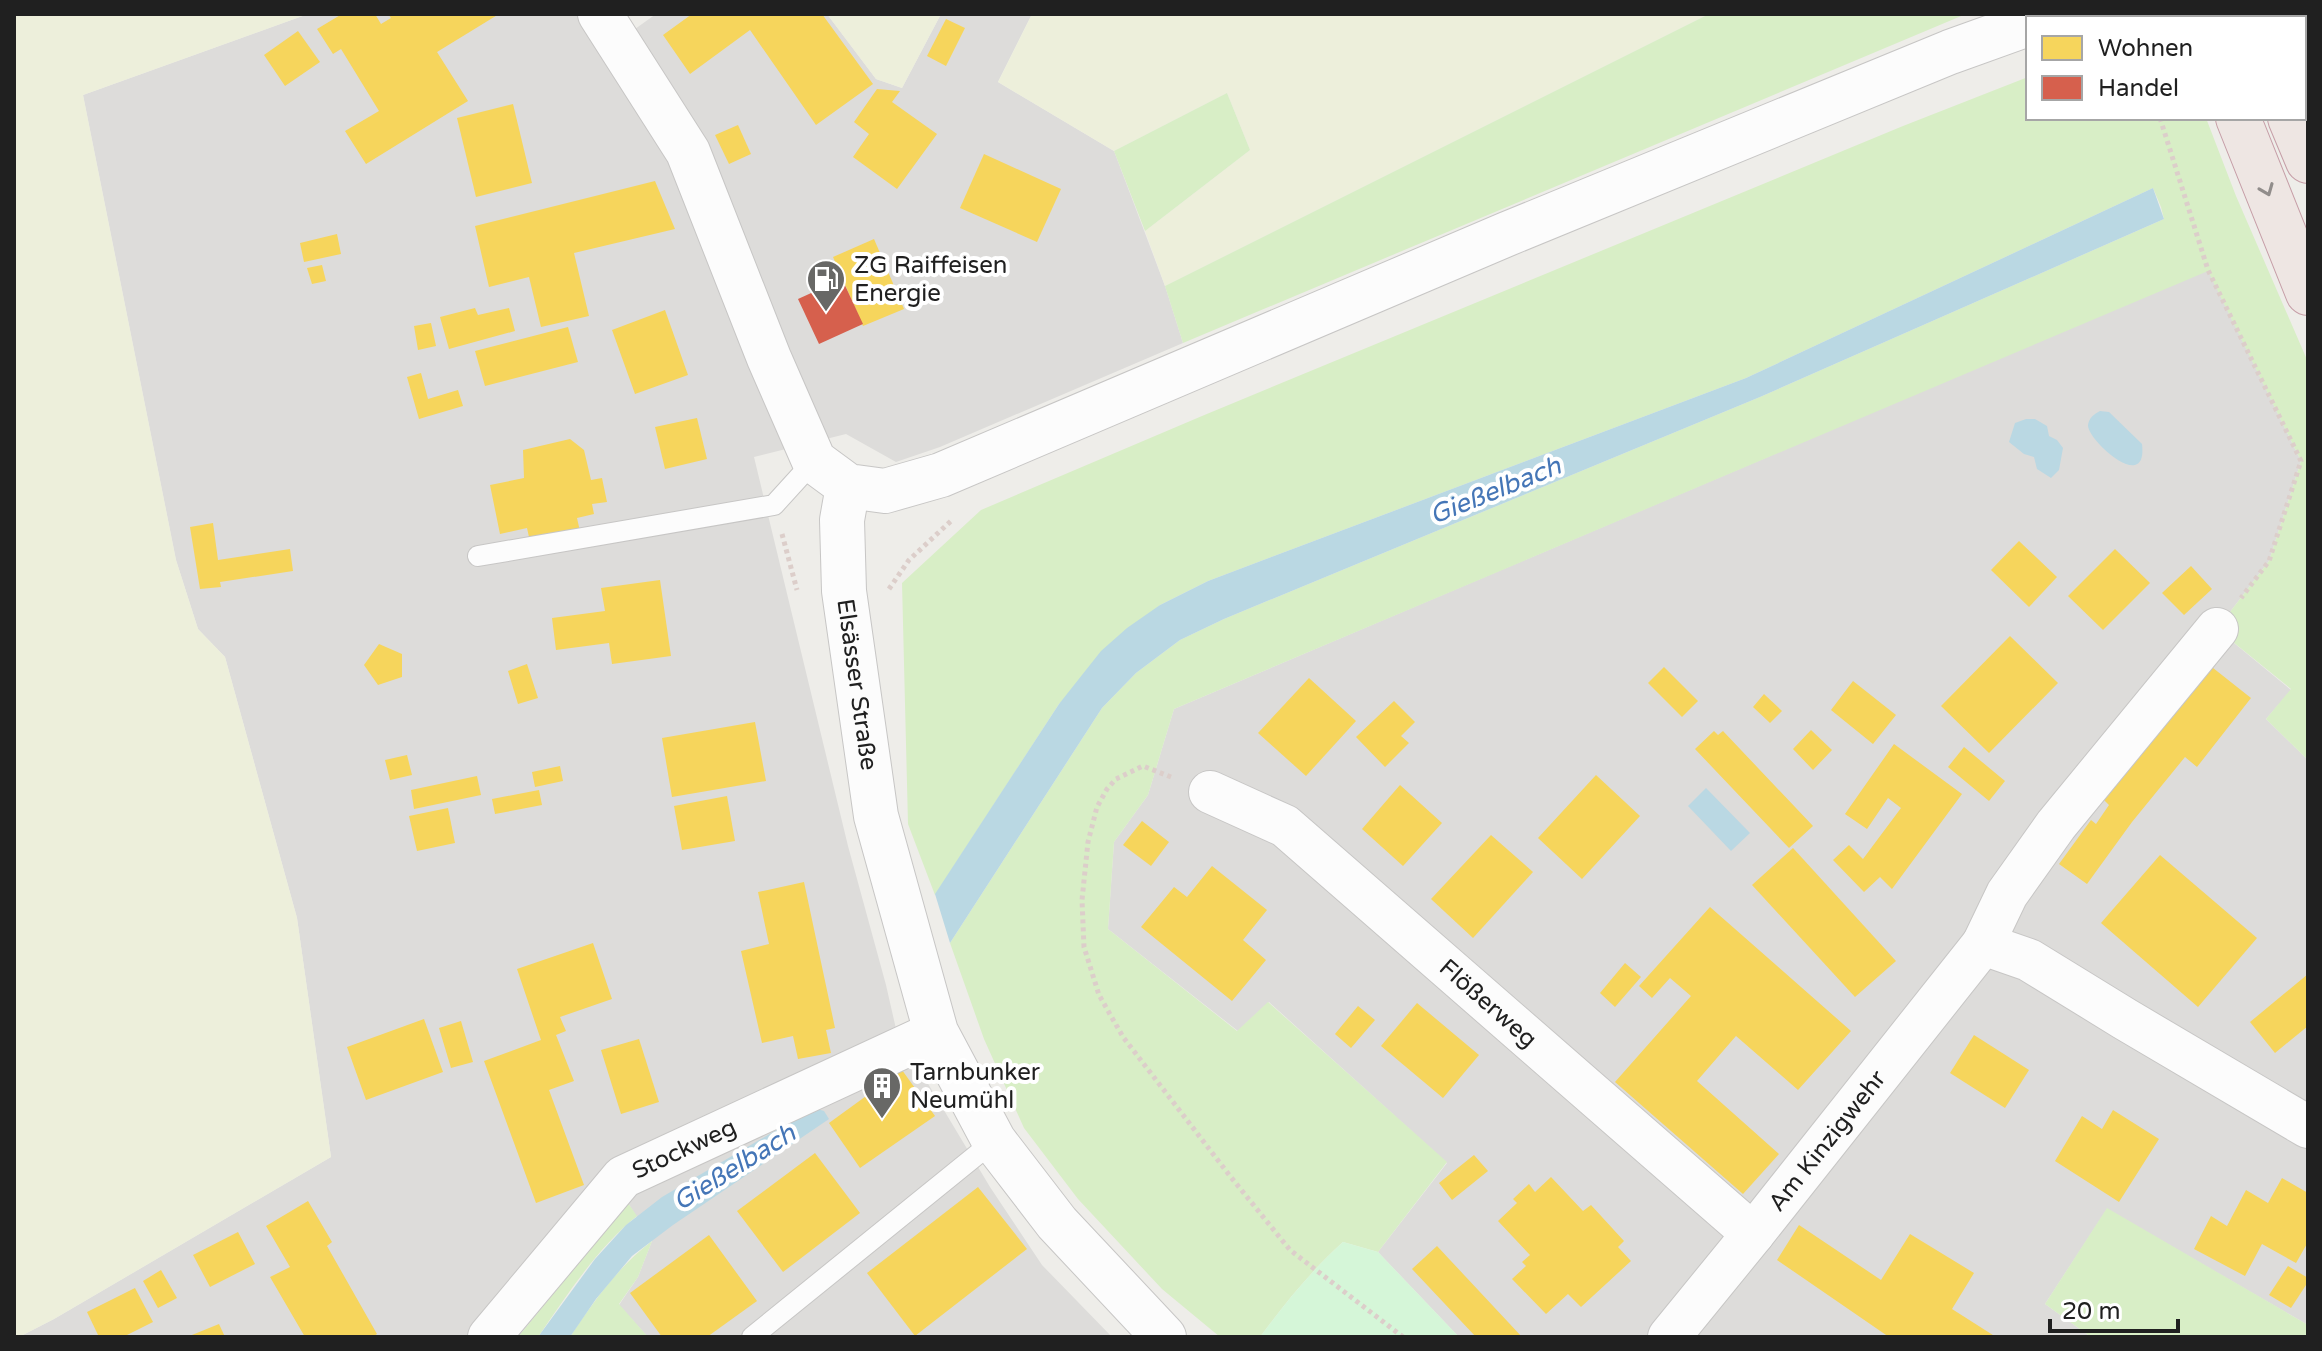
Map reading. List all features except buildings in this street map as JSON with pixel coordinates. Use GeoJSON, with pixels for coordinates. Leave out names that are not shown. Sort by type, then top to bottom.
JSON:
{"type":"FeatureCollection","features":[{"type":"Feature","properties":{"kind":"highway"},"geometry":{"type":"LineString","coordinates":[[2239,120],[2308,293]]}},
{"type":"Feature","properties":{"kind":"highway"},"geometry":{"type":"LineString","coordinates":[[2291,120],[2308,161]]}},
{"type":"Feature","properties":{"kind":"street"},"geometry":{"type":"LineString","coordinates":[[600,14],[688,152],[769,358],[831,473],[885,491],[941,475],[1507,234],[1950,52],[2026,25]]}},
{"type":"Feature","properties":{"kind":"street","name":"Elsässer Straße"},"geometry":{"type":"LineString","coordinates":[[831,473],[842,520],[844,591],[876,816],[936,1032],[994,1141],[1057,1223],[1164,1337]]}},
{"type":"Feature","properties":{"kind":"street","name":"Am Kinzigwehr"},"geometry":{"type":"LineString","coordinates":[[1669,1337],[1983,944],[2007,894],[2056,825],[2217,629]]}},
{"type":"Feature","properties":{"kind":"street","name":"Flößerweg"},"geometry":{"type":"LineString","coordinates":[[1210,792],[1285,826],[1753,1234]]}},
{"type":"Feature","properties":{"kind":"street"},"geometry":{"type":"LineString","coordinates":[[1983,944],[2029,960],[2308,1127]]}},
{"type":"Feature","properties":{"kind":"street","name":"Stockweg"},"geometry":{"type":"LineString","coordinates":[[489,1337],[623,1177],[936,1032]]}},
{"type":"Feature","properties":{"kind":"lane"},"geometry":{"type":"LineString","coordinates":[[478,556],[774,505],[831,473]]}},
{"type":"Feature","properties":{"kind":"lane"},"geometry":{"type":"LineString","coordinates":[[752,1337],[994,1141]]}},
{"type":"Feature","properties":{"kind":"path"},"geometry":{"type":"LineString","coordinates":[[2161,120],[2208,270],[2301,461],[2269,561],[2217,629]]}},
{"type":"Feature","properties":{"kind":"path"},"geometry":{"type":"LineString","coordinates":[[1210,792],[1143,766],[1116,779],[1097,807],[1088,842],[1082,900],[1084,947],[1099,995],[1123,1037],[1290,1250],[1403,1337]]}},
{"type":"Feature","properties":{"kind":"shaded area"},"geometry":{"type":"Polygon","coordinates":[[[308,14],[625,14],[635,29],[656,14],[827,14],[876,79],[902,88],[941,14],[1032,14],[998,82],[1114,151],[1183,343],[940,447],[896,462],[846,434],[754,457],[904,1064],[918,1067],[990,1187],[1042,1265],[1112,1337],[648,1337],[619,1305],[638,1277],[652,1241],[628,1203],[518,1337],[19,1337],[331,1157],[297,918],[225,657],[198,629],[176,560],[83,95],[308,14]]]}},
{"type":"Feature","properties":{"kind":"shaded area"},"geometry":{"type":"Polygon","coordinates":[[[2208,270],[2301,461],[2269,561],[2217,629],[2291,690],[2266,719],[2308,760],[2308,1325],[2107,1209],[2045,1304],[2091,1337],[1459,1337],[1378,1252],[1447,1163],[1269,1002],[1238,1031],[1108,929],[1114,842],[1148,795],[1174,709],[2208,270]]]}},
{"type":"Feature","properties":{"kind":"green space"},"geometry":{"type":"Polygon","coordinates":[[[14,14],[308,14],[83,95],[176,560],[198,629],[225,657],[297,918],[331,1157],[19,1337],[14,1337],[14,14]]]}},
{"type":"Feature","properties":{"kind":"green space"},"geometry":{"type":"Polygon","coordinates":[[[827,14],[941,14],[902,88],[876,79],[827,14]]]}},
{"type":"Feature","properties":{"kind":"green space"},"geometry":{"type":"Polygon","coordinates":[[[1032,14],[1709,14],[1165,286],[1145,231],[1250,150],[1227,93],[1114,151],[998,82],[1032,14]]]}},
{"type":"Feature","properties":{"kind":"green space"},"geometry":{"type":"Polygon","coordinates":[[[1709,14],[1966,14],[1183,343],[1165,286],[1709,14]]]}},
{"type":"Feature","properties":{"kind":"green space"},"geometry":{"type":"Polygon","coordinates":[[[2026,78],[2026,120],[2207,120],[2308,362],[2308,760],[2266,719],[2291,689],[2217,629],[2269,561],[2301,461],[2208,271],[1174,709],[1148,795],[1114,842],[1108,929],[1237,1031],[1268,1002],[1447,1162],[1378,1252],[1343,1242],[1299,1287],[1260,1337],[1220,1337],[1162,1289],[1078,1199],[1024,1128],[984,1039],[950,943],[1102,708],[1136,673],[1180,640],[1224,619],[1760,397],[2164,219],[2153,188],[1746,378],[1208,581],[1160,605],[1059,704],[935,895],[908,824],[902,583],[981,510],[1903,126],[2026,78]]]}},
{"type":"Feature","properties":{"kind":"green space"},"geometry":{"type":"Polygon","coordinates":[[[1227,93],[1250,150],[1145,231],[1114,151],[1227,93]]]}},
{"type":"Feature","properties":{"kind":"green space"},"geometry":{"type":"Polygon","coordinates":[[[628,1203],[637,1216],[596,1257],[538,1337],[518,1337],[628,1203]]]}},
{"type":"Feature","properties":{"kind":"green space"},"geometry":{"type":"Polygon","coordinates":[[[2107,1208],[2308,1325],[2308,1337],[2091,1337],[2045,1304],[2107,1208]]]}},
{"type":"Feature","properties":{"kind":"green space"},"geometry":{"type":"Polygon","coordinates":[[[652,1241],[638,1277],[619,1304],[648,1337],[570,1337],[617,1273],[652,1241]]]}},
{"type":"Feature","properties":{"kind":"green space"},"geometry":{"type":"Polygon","coordinates":[[[1343,1242],[1378,1252],[1459,1337],[1260,1337],[1299,1287],[1343,1242]]]}},
{"type":"Feature","properties":{"kind":"water","name":"Gießelbach"},"geometry":{"type":"Polygon","coordinates":[[[2153,188],[2164,219],[1760,397],[1180,640],[1136,673],[1102,708],[950,943],[935,894],[1059,704],[1101,651],[1160,605],[1208,581],[1746,378],[2153,188]]]}},
{"type":"Feature","properties":{"kind":"water"},"geometry":{"type":"Polygon","coordinates":[[[2100,411],[2109,412],[2142,444],[2141,458],[2136,465],[2117,459],[2090,432],[2089,420],[2100,411]]]}},
{"type":"Feature","properties":{"kind":"water"},"geometry":{"type":"Polygon","coordinates":[[[2035,419],[2047,426],[2049,436],[2063,448],[2059,470],[2051,478],[2037,469],[2034,457],[2024,454],[2009,442],[2015,423],[2035,419]]]}},
{"type":"Feature","properties":{"kind":"water"},"geometry":{"type":"Polygon","coordinates":[[[1706,788],[1750,833],[1731,851],[1688,806],[1706,788]]]}},
{"type":"Feature","properties":{"kind":"water","name":"Gießelbach"},"geometry":{"type":"Polygon","coordinates":[[[814,1108],[824,1111],[829,1119],[632,1256],[596,1299],[570,1337],[538,1337],[595,1259],[626,1225],[662,1197],[814,1108]]]}},
{"type":"Feature","properties":{"kind":"pier"},"geometry":{"type":"Polygon","coordinates":[[[2069,14],[2192,14],[2185,16],[2069,14]]]}},
{"type":"Feature","properties":{"kind":"place","name":"ZG Raiffeisen Energie"},"geometry":{"type":"Point","coordinates":[826,313]}},
{"type":"Feature","properties":{"kind":"place","name":"Tarnbunker Neumühl"},"geometry":{"type":"Point","coordinates":[882,1120]}}]}
